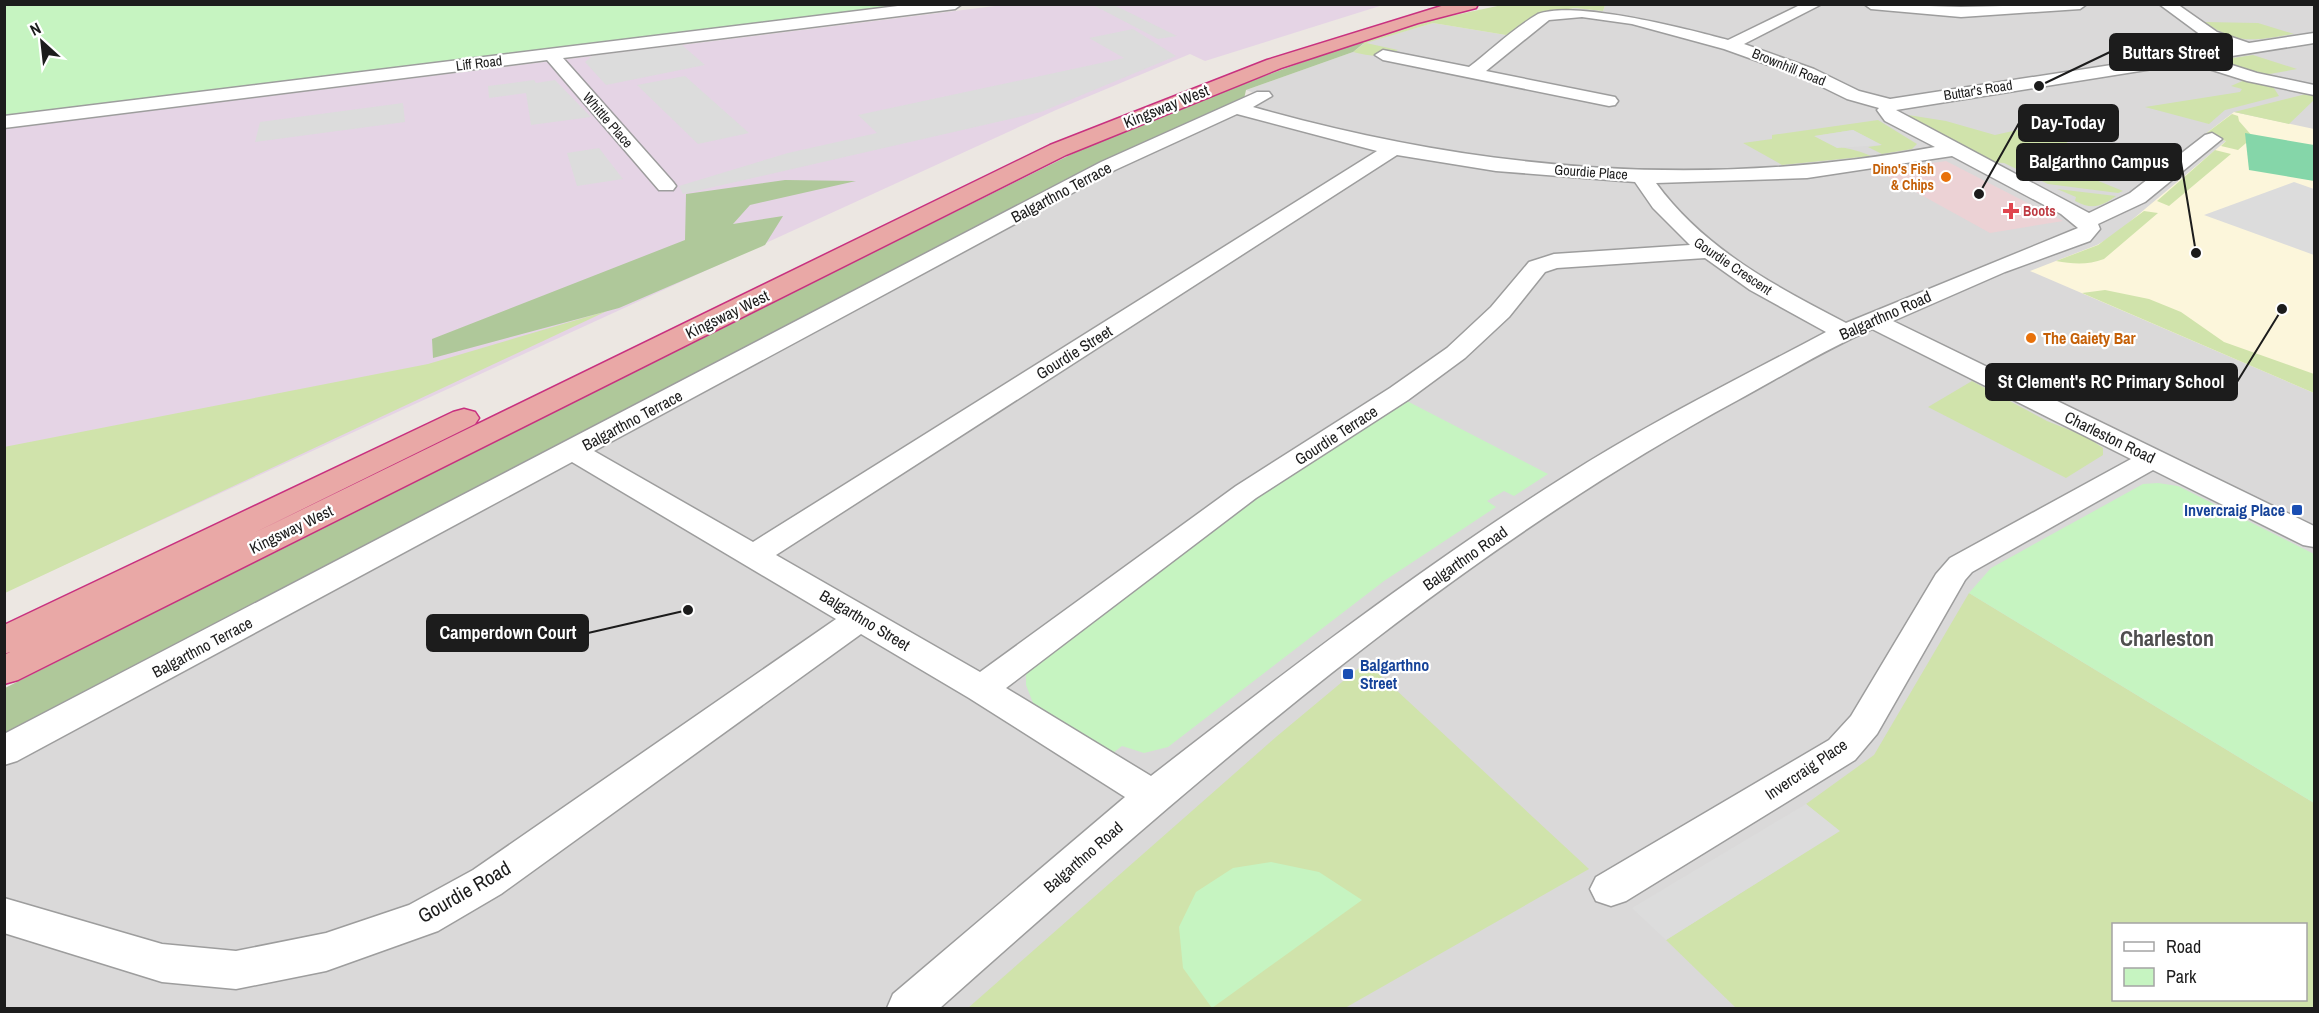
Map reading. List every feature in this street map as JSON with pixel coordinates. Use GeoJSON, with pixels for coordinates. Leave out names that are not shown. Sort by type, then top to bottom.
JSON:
{"type":"FeatureCollection","features":[{"type":"Feature","properties":{"kind":"highway","name":"Kingsway West"},"geometry":{"type":"LineString","coordinates":[[4,641],[1047,135],[1234,62],[1428,4]]}},
{"type":"Feature","properties":{"kind":"highway","name":"Kingsway West"},"geometry":{"type":"LineString","coordinates":[[4,671],[1058,150],[1274,64],[1412,19],[1470,4]]}},
{"type":"Feature","properties":{"kind":"street","name":"Liff Road"},"geometry":{"type":"LineString","coordinates":[[4,122],[955,4]]}},
{"type":"Feature","properties":{"kind":"street"},"geometry":{"type":"LineString","coordinates":[[1730,45],[1815,4]]}},
{"type":"Feature","properties":{"kind":"street"},"geometry":{"type":"LineString","coordinates":[[1870,4],[1961,12],[2080,4]]}},
{"type":"Feature","properties":{"kind":"street"},"geometry":{"type":"LineString","coordinates":[[2166,4],[2211,34],[2247,48]]}},
{"type":"Feature","properties":{"kind":"street","name":"Brownhill Road"},"geometry":{"type":"LineString","coordinates":[[1472,73],[1545,16],[1562,13],[1602,14],[1633,19],[1730,45],[1808,73],[1853,95],[1890,105]]}},
{"type":"Feature","properties":{"kind":"street","name":"Buttar's Road"},"geometry":{"type":"LineString","coordinates":[[1890,105],[2314,38]]}},
{"type":"Feature","properties":{"kind":"street","name":"Whittle Place"},"geometry":{"type":"LineString","coordinates":[[551,54],[666,186]]}},
{"type":"Feature","properties":{"kind":"street"},"geometry":{"type":"LineString","coordinates":[[1383,55],[1610,101]]}},
{"type":"Feature","properties":{"kind":"street"},"geometry":{"type":"LineString","coordinates":[[2190,57],[2253,77],[2314,90]]}},
{"type":"Feature","properties":{"kind":"street","name":"Balgarthno Terrace"},"geometry":{"type":"LineString","coordinates":[[4,751],[574,451],[1108,166],[1263,96]]}},
{"type":"Feature","properties":{"kind":"street"},"geometry":{"type":"LineString","coordinates":[[1890,105],[1886,110],[1892,117],[1951,150],[2069,209],[2086,221],[2110,214],[2136,198],[2212,139]]}},
{"type":"Feature","properties":{"kind":"street","name":"Gourdie Place"},"geometry":{"type":"LineString","coordinates":[[1236,108],[1394,149],[1538,168],[1641,176],[1727,176],[1807,172],[1951,150]]}},
{"type":"Feature","properties":{"kind":"street","name":"Gourdie Street"},"geometry":{"type":"LineString","coordinates":[[755,555],[1394,149]]}},
{"type":"Feature","properties":{"kind":"street","name":"Gourdie Crescent"},"geometry":{"type":"LineString","coordinates":[[1641,176],[1660,206],[1683,230],[1709,251],[1788,302],[1859,326]]}},
{"type":"Feature","properties":{"kind":"street","name":"Balgarthno Road"},"geometry":{"type":"LineString","coordinates":[[909,1008],[1153,796],[1341,646],[1573,484],[1656,433],[1859,326],[1996,267],[2082,236],[2089,229],[2086,221]]}},
{"type":"Feature","properties":{"kind":"street","name":"Gourdie Terrace"},"geometry":{"type":"LineString","coordinates":[[981,689],[1245,492],[1399,394],[1456,353],[1500,312],[1537,267],[1554,261],[1709,251]]}},
{"type":"Feature","properties":{"kind":"street","name":"Charleston Road"},"geometry":{"type":"LineString","coordinates":[[1859,326],[2152,458],[2314,538]]}},
{"type":"Feature","properties":{"kind":"street","name":"Balgarthno Street"},"geometry":{"type":"LineString","coordinates":[[574,451],[981,689],[1153,796]]}},
{"type":"Feature","properties":{"kind":"street","name":"Invercraig Place"},"geometry":{"type":"LineString","coordinates":[[1611,889],[1842,750],[1864,725],[1952,574],[1961,565],[2152,458]]}},
{"type":"Feature","properties":{"kind":"street","name":"Gourdie Road"},"geometry":{"type":"LineString","coordinates":[[4,915],[162,963],[236,970],[326,952],[423,918],[488,882],[861,618]]}},
{"type":"Feature","properties":{"kind":"shaded area"},"geometry":{"type":"Polygon","coordinates":[[[1003,5],[1383,5],[1205,61],[1190,54],[1056,110],[5,592],[5,129],[1003,5]]]}},
{"type":"Feature","properties":{"kind":"shaded area"},"geometry":{"type":"Polygon","coordinates":[[[1093,5],[1114,5],[1177,36],[1158,39],[1093,5]]]}},
{"type":"Feature","properties":{"kind":"shaded area"},"geometry":{"type":"Polygon","coordinates":[[[1605,5],[2314,5],[2314,1008],[5,1008],[5,751],[1016,216],[1262,96],[1246,90],[1353,52],[1364,43],[1433,23],[1506,35],[1537,14],[1575,8],[1603,11],[1605,5]]]}},
{"type":"Feature","properties":{"kind":"shaded area"},"geometry":{"type":"Polygon","coordinates":[[[1133,29],[1176,56],[1041,112],[683,194],[679,186],[788,153],[877,133],[858,115],[1124,58],[1089,38],[1133,29]]]}},
{"type":"Feature","properties":{"kind":"shaded area"},"geometry":{"type":"Polygon","coordinates":[[[682,45],[705,65],[606,85],[585,62],[592,56],[682,45]]]}},
{"type":"Feature","properties":{"kind":"shaded area"},"geometry":{"type":"Polygon","coordinates":[[[685,76],[749,133],[698,144],[637,85],[685,76]]]}},
{"type":"Feature","properties":{"kind":"shaded area"},"geometry":{"type":"Polygon","coordinates":[[[534,80],[536,83],[555,80],[591,117],[531,125],[526,93],[489,98],[488,86],[534,80]]]}},
{"type":"Feature","properties":{"kind":"shaded area"},"geometry":{"type":"Polygon","coordinates":[[[403,103],[405,122],[255,142],[260,122],[403,103]]]}},
{"type":"Feature","properties":{"kind":"shaded area"},"geometry":{"type":"Polygon","coordinates":[[[2234,112],[2314,129],[2314,393],[2030,271],[2097,245],[2114,235],[2226,141],[2204,135],[2234,112]]]}},
{"type":"Feature","properties":{"kind":"shaded area"},"geometry":{"type":"Polygon","coordinates":[[[1853,130],[1882,145],[1837,148],[1814,136],[1853,130]]]}},
{"type":"Feature","properties":{"kind":"shaded area"},"geometry":{"type":"Polygon","coordinates":[[[599,148],[623,179],[577,186],[567,153],[599,148]]]}},
{"type":"Feature","properties":{"kind":"shaded area"},"geometry":{"type":"Polygon","coordinates":[[[1946,161],[2063,221],[1990,233],[1878,171],[1946,161]]]}},
{"type":"Feature","properties":{"kind":"shaded area"},"geometry":{"type":"Polygon","coordinates":[[[2294,182],[2314,189],[2314,255],[2204,215],[2294,182]]]}},
{"type":"Feature","properties":{"kind":"shaded area"},"geometry":{"type":"Polygon","coordinates":[[[1806,804],[1840,831],[1666,940],[1632,908],[1806,804]]]}},
{"type":"Feature","properties":{"kind":"green space"},"geometry":{"type":"Polygon","coordinates":[[[4,5],[928,5],[5,117],[4,5]]]}},
{"type":"Feature","properties":{"kind":"green space"},"geometry":{"type":"Polygon","coordinates":[[[1502,5],[1605,5],[1603,11],[1575,8],[1537,14],[1506,35],[1433,23],[1366,43],[1398,50],[1387,55],[1376,56],[1353,52],[1364,44],[1358,42],[1432,20],[1502,5]]]}},
{"type":"Feature","properties":{"kind":"green space"},"geometry":{"type":"Polygon","coordinates":[[[2204,22],[2258,23],[2294,34],[2257,39],[2237,38],[2204,22]]]}},
{"type":"Feature","properties":{"kind":"green space"},"geometry":{"type":"Polygon","coordinates":[[[1358,42],[1364,43],[1353,52],[1246,90],[1244,99],[5,741],[5,688],[541,417],[1072,154],[1179,107],[1358,42]]]}},
{"type":"Feature","properties":{"kind":"green space"},"geometry":{"type":"Polygon","coordinates":[[[2253,55],[2297,69],[2264,75],[2225,62],[2226,59],[2253,55]]]}},
{"type":"Feature","properties":{"kind":"green space"},"geometry":{"type":"Polygon","coordinates":[[[2247,79],[2272,85],[2279,96],[2225,110],[2209,124],[2145,107],[2240,92],[2242,89],[2231,86],[2247,79]]]}},
{"type":"Feature","properties":{"kind":"green space"},"geometry":{"type":"Polygon","coordinates":[[[2310,93],[2314,94],[2314,100],[2289,124],[2234,112],[2310,93]]]}},
{"type":"Feature","properties":{"kind":"green space"},"geometry":{"type":"Polygon","coordinates":[[[2232,114],[2238,116],[2239,121],[2253,137],[2238,150],[2221,146],[2226,141],[2204,135],[2232,114]]]}},
{"type":"Feature","properties":{"kind":"green space"},"geometry":{"type":"Polygon","coordinates":[[[1908,115],[1946,121],[1995,135],[2048,123],[2082,133],[2049,154],[2086,176],[2123,191],[2118,193],[2048,184],[2004,163],[1991,162],[1910,119],[1908,115]]]}},
{"type":"Feature","properties":{"kind":"green space"},"geometry":{"type":"Polygon","coordinates":[[[1878,120],[1917,144],[1912,149],[1882,154],[1868,147],[1881,145],[1853,130],[1816,136],[1829,143],[1871,156],[1782,165],[1743,143],[1772,139],[1772,135],[1878,120]]]}},
{"type":"Feature","properties":{"kind":"green space"},"geometry":{"type":"Polygon","coordinates":[[[2245,133],[2314,145],[2314,181],[2249,170],[2245,133]]]}},
{"type":"Feature","properties":{"kind":"green space"},"geometry":{"type":"Polygon","coordinates":[[[2215,150],[2231,154],[2169,206],[2157,201],[2215,150]]]}},
{"type":"Feature","properties":{"kind":"green space"},"geometry":{"type":"Polygon","coordinates":[[[785,180],[856,181],[750,205],[733,224],[783,216],[765,245],[619,308],[433,358],[432,339],[685,240],[686,194],[785,180]]]}},
{"type":"Feature","properties":{"kind":"green space"},"geometry":{"type":"Polygon","coordinates":[[[2057,189],[2116,196],[2101,205],[2086,206],[2075,201],[2076,197],[2057,189]]]}},
{"type":"Feature","properties":{"kind":"green space"},"geometry":{"type":"Polygon","coordinates":[[[2144,211],[2158,213],[2104,259],[2080,263],[2056,261],[2098,245],[2144,211]]]}},
{"type":"Feature","properties":{"kind":"green space"},"geometry":{"type":"Polygon","coordinates":[[[2105,290],[2149,299],[2181,312],[2224,342],[2314,374],[2314,393],[2082,293],[2105,290]]]}},
{"type":"Feature","properties":{"kind":"green space"},"geometry":{"type":"Polygon","coordinates":[[[607,311],[5,593],[4,447],[428,364],[607,311]]]}},
{"type":"Feature","properties":{"kind":"green space"},"geometry":{"type":"Polygon","coordinates":[[[1972,381],[2047,421],[2087,437],[2103,448],[2103,455],[2066,478],[1928,407],[1972,381]]]}},
{"type":"Feature","properties":{"kind":"green space"},"geometry":{"type":"Polygon","coordinates":[[[1405,400],[1548,474],[1514,496],[1504,491],[1487,501],[1496,507],[1384,581],[1168,747],[1144,753],[1122,746],[1113,753],[1033,703],[1026,685],[1026,669],[1254,498],[1405,400]]]}},
{"type":"Feature","properties":{"kind":"green space"},"geometry":{"type":"Polygon","coordinates":[[[2158,483],[2178,486],[2314,554],[2314,803],[1969,593],[1991,568],[2143,484],[2158,483]]]}},
{"type":"Feature","properties":{"kind":"green space"},"geometry":{"type":"Polygon","coordinates":[[[1969,593],[2314,803],[2314,1008],[1736,1008],[1666,940],[1839,831],[1806,804],[1874,755],[1969,593]]]}},
{"type":"Feature","properties":{"kind":"green space"},"geometry":{"type":"Polygon","coordinates":[[[1366,662],[1589,869],[1345,1008],[968,1008],[1276,737],[1366,662]]]}},
{"type":"Feature","properties":{"kind":"green space"},"geometry":{"type":"Polygon","coordinates":[[[1271,862],[1319,872],[1362,900],[1212,1008],[1183,968],[1179,927],[1196,892],[1233,868],[1271,862]]]}},
{"type":"Feature","properties":{"kind":"place","name":"Buttars Street"},"geometry":{"type":"Point","coordinates":[2039,86]}},
{"type":"Feature","properties":{"kind":"place","name":"Dino's Fish & Chips"},"geometry":{"type":"Point","coordinates":[1946,177]}},
{"type":"Feature","properties":{"kind":"place","name":"Day-Today"},"geometry":{"type":"Point","coordinates":[1979,194]}},
{"type":"Feature","properties":{"kind":"place","name":"Boots"},"geometry":{"type":"Point","coordinates":[2011,211]}},
{"type":"Feature","properties":{"kind":"place","name":"Balgarthno Campus"},"geometry":{"type":"Point","coordinates":[2196,253]}},
{"type":"Feature","properties":{"kind":"place","name":"St Clement's RC Primary School"},"geometry":{"type":"Point","coordinates":[2282,309]}},
{"type":"Feature","properties":{"kind":"place","name":"The Gaiety Bar"},"geometry":{"type":"Point","coordinates":[2031,338]}},
{"type":"Feature","properties":{"kind":"place","name":"Invercraig Place"},"geometry":{"type":"Point","coordinates":[2297,510]}},
{"type":"Feature","properties":{"kind":"place","name":"Camperdown Court"},"geometry":{"type":"Point","coordinates":[688,610]}},
{"type":"Feature","properties":{"kind":"place","name":"Balgarthno Street"},"geometry":{"type":"Point","coordinates":[1348,674]}},
{"type":"Feature","properties":{"kind":"district","name":"Charleston"},"geometry":{"type":"Point","coordinates":[2167,638]}}]}
